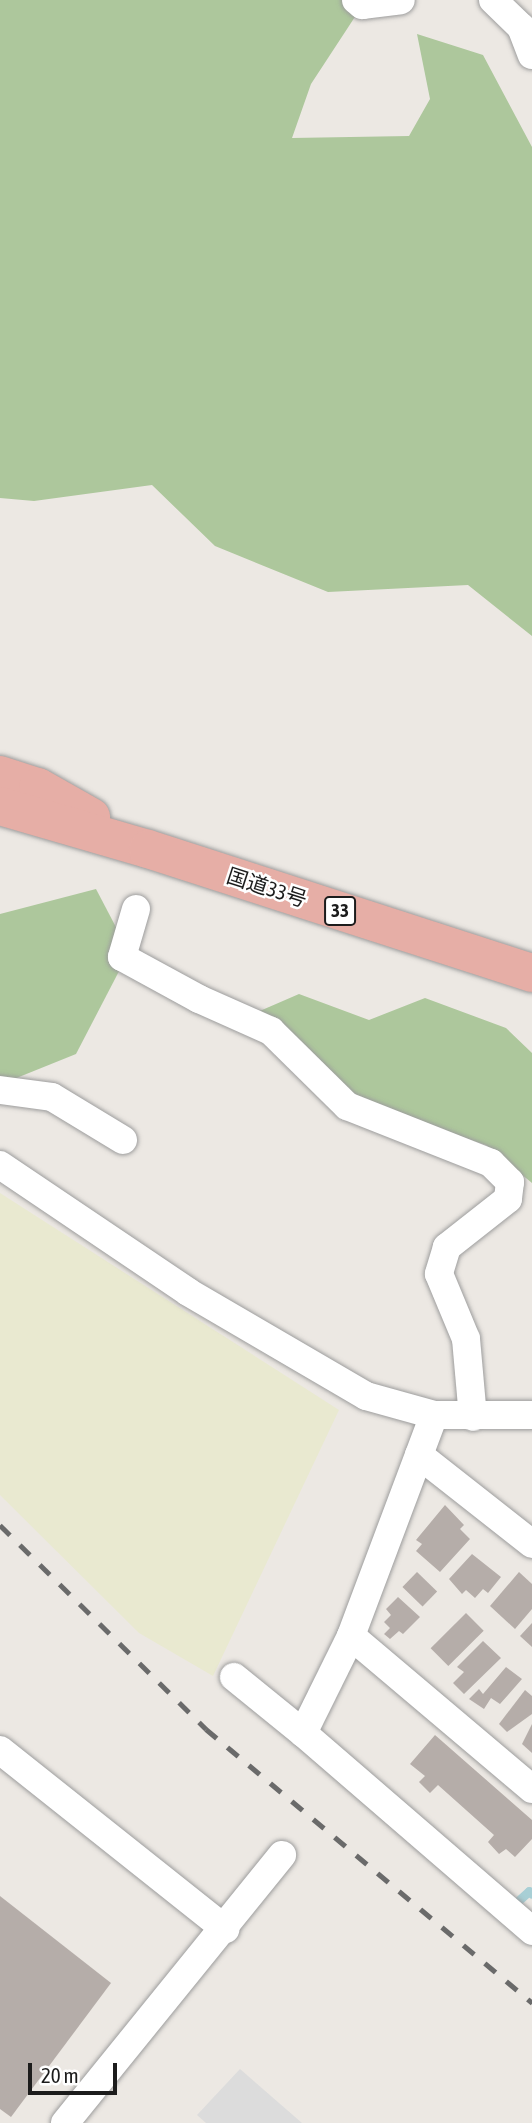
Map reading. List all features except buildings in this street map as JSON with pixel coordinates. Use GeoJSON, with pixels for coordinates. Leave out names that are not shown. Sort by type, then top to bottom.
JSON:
{"type":"FeatureCollection","features":[{"type":"Feature","properties":{"kind":"highway"},"geometry":{"type":"LineString","coordinates":[[0,775],[38,787],[148,849]]}},
{"type":"Feature","properties":{"kind":"highway","name":"国道33号"},"geometry":{"type":"LineString","coordinates":[[0,806],[148,849],[532,974]]}},
{"type":"Feature","properties":{"kind":"highway"},"geometry":{"type":"LineString","coordinates":[[0,822],[148,849]]}},
{"type":"Feature","properties":{"kind":"street"},"geometry":{"type":"LineString","coordinates":[[356,0],[362,5],[401,0]]}},
{"type":"Feature","properties":{"kind":"street"},"geometry":{"type":"LineString","coordinates":[[493,0],[521,27],[532,55]]}},
{"type":"Feature","properties":{"kind":"street"},"geometry":{"type":"LineString","coordinates":[[136,909],[122,957],[199,999],[271,1031],[347,1106],[491,1163],[510,1182],[508,1199],[447,1247],[439,1274],[467,1339],[473,1417]]}},
{"type":"Feature","properties":{"kind":"street"},"geometry":{"type":"LineString","coordinates":[[0,1090],[52,1097],[123,1140]]}},
{"type":"Feature","properties":{"kind":"street"},"geometry":{"type":"LineString","coordinates":[[0,1166],[188,1292],[366,1396],[434,1415],[532,1415]]}},
{"type":"Feature","properties":{"kind":"street"},"geometry":{"type":"LineString","coordinates":[[303,1733],[351,1636],[434,1415]]}},
{"type":"Feature","properties":{"kind":"street"},"geometry":{"type":"LineString","coordinates":[[419,1455],[442,1468],[532,1544]]}},
{"type":"Feature","properties":{"kind":"street"},"geometry":{"type":"LineString","coordinates":[[351,1636],[532,1789]]}},
{"type":"Feature","properties":{"kind":"street"},"geometry":{"type":"LineString","coordinates":[[234,1677],[303,1733],[532,1931]]}},
{"type":"Feature","properties":{"kind":"street"},"geometry":{"type":"LineString","coordinates":[[0,1750],[225,1929]]}},
{"type":"Feature","properties":{"kind":"street"},"geometry":{"type":"LineString","coordinates":[[65,2123],[225,1929],[282,1855]]}},
{"type":"Feature","properties":{"kind":"green space"},"geometry":{"type":"Polygon","coordinates":[[[0,0],[366,0],[311,84],[292,138],[409,136],[430,99],[417,34],[483,55],[532,147],[532,636],[468,585],[328,592],[215,546],[152,485],[34,501],[0,498],[0,0]]]}},
{"type":"Feature","properties":{"kind":"green space"},"geometry":{"type":"Polygon","coordinates":[[[96,889],[129,952],[76,1054],[14,1079],[0,1076],[0,914],[96,889]]]}},
{"type":"Feature","properties":{"kind":"green space"},"geometry":{"type":"Polygon","coordinates":[[[299,994],[369,1020],[425,998],[506,1028],[532,1053],[532,1183],[486,1145],[347,1099],[246,1017],[299,994]]]}},
{"type":"Feature","properties":{"kind":"green space"},"geometry":{"type":"Polygon","coordinates":[[[0,1193],[339,1410],[213,1676],[139,1633],[0,1495],[0,1193]]]}},
{"type":"Feature","properties":{"kind":"shaded area"},"geometry":{"type":"Polygon","coordinates":[[[240,2069],[302,2123],[206,2123],[197,2115],[240,2069]]]}},
{"type":"Feature","properties":{"kind":"waterway"},"geometry":{"type":"LineString","coordinates":[[519,1900],[529,1891],[532,1894]]}},
{"type":"Feature","properties":{"kind":"railway"},"geometry":{"type":"LineString","coordinates":[[0,1525],[206,1729],[532,2003]]}}]}
